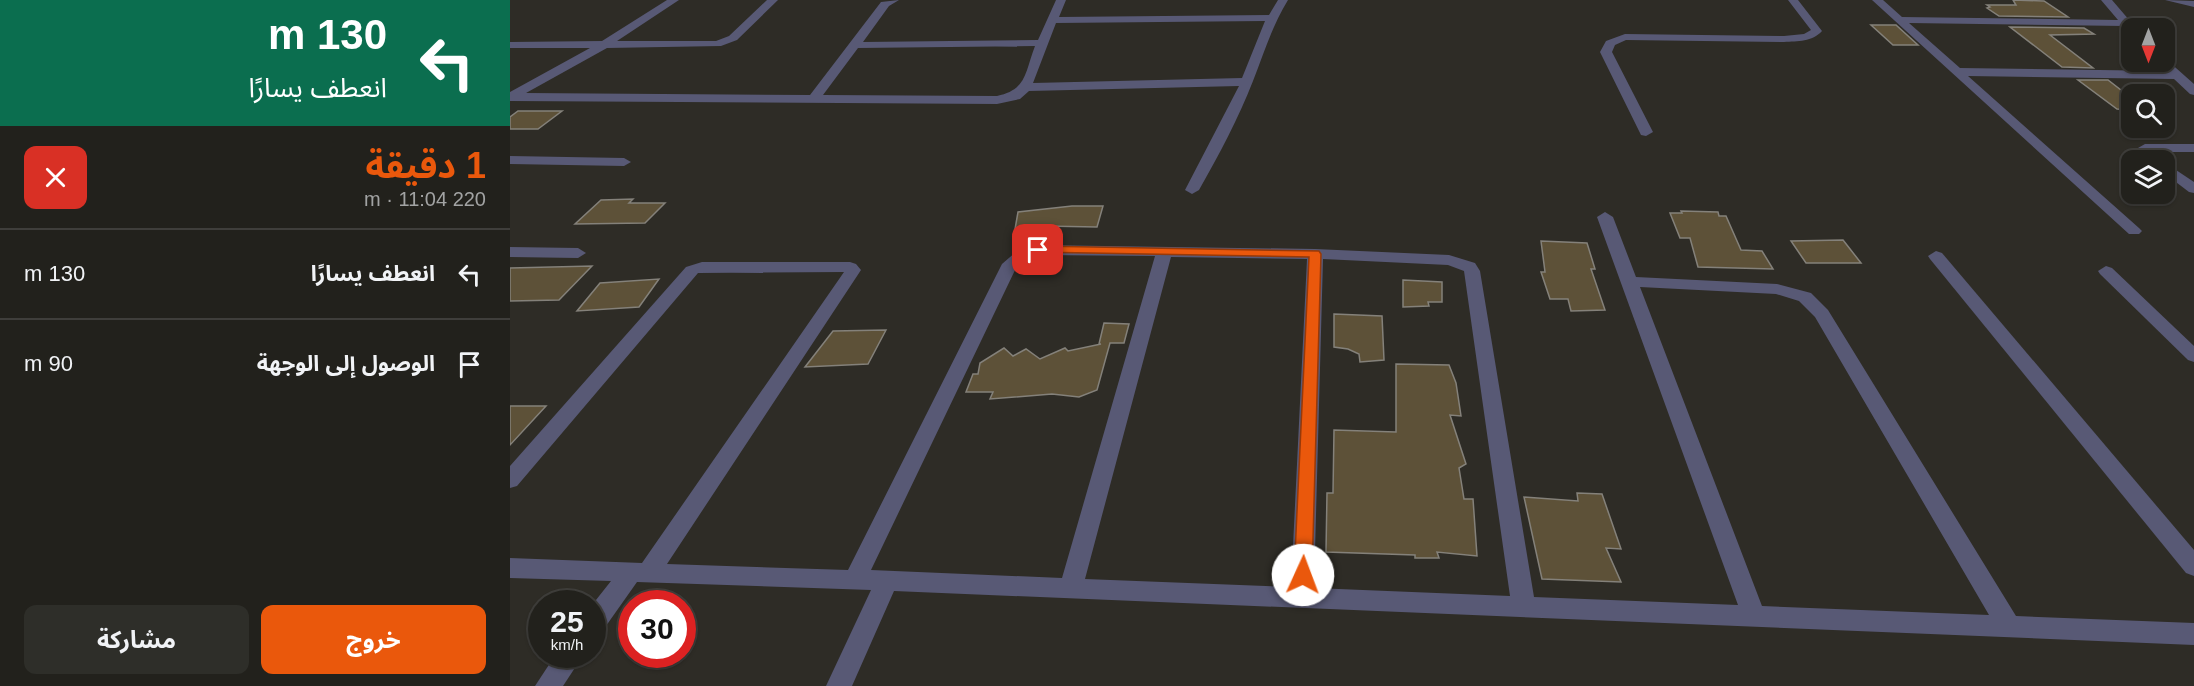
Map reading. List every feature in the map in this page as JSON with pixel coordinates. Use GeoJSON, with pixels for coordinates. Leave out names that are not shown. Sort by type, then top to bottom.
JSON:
{"type":"FeatureCollection","features":[{"type":"Feature","properties":{"kind":"street"},"geometry":{"type":"LineString","coordinates":[[510,97],[602,46],[674,0]]}},
{"type":"Feature","properties":{"kind":"street"},"geometry":{"type":"LineString","coordinates":[[510,45],[602,46],[724,42],[733,38],[773,0]]}},
{"type":"Feature","properties":{"kind":"street"},"geometry":{"type":"LineString","coordinates":[[813,100],[885,4],[894,0]]}},
{"type":"Feature","properties":{"kind":"street"},"geometry":{"type":"LineString","coordinates":[[510,97],[997,100],[1016,96],[1026,87],[1061,0]]}},
{"type":"Feature","properties":{"kind":"street"},"geometry":{"type":"LineString","coordinates":[[1192,190],[1246,82],[1270,18],[1283,0]]}},
{"type":"Feature","properties":{"kind":"street"},"geometry":{"type":"LineString","coordinates":[[1646,132],[1606,52],[1610,42],[1625,37],[1784,39],[1807,37],[1817,32],[1793,0]]}},
{"type":"Feature","properties":{"kind":"street"},"geometry":{"type":"LineString","coordinates":[[1878,0],[2134,231]]}},
{"type":"Feature","properties":{"kind":"street"},"geometry":{"type":"LineString","coordinates":[[2106,0],[2122,18]]}},
{"type":"Feature","properties":{"kind":"street"},"geometry":{"type":"LineString","coordinates":[[2173,1],[2194,4]]}},
{"type":"Feature","properties":{"kind":"street"},"geometry":{"type":"LineString","coordinates":[[2173,1],[2194,15]]}},
{"type":"Feature","properties":{"kind":"street"},"geometry":{"type":"LineString","coordinates":[[1054,20],[1270,18]]}},
{"type":"Feature","properties":{"kind":"street"},"geometry":{"type":"LineString","coordinates":[[1900,20],[2121,26]]}},
{"type":"Feature","properties":{"kind":"street"},"geometry":{"type":"LineString","coordinates":[[855,45],[1042,43]]}},
{"type":"Feature","properties":{"kind":"street"},"geometry":{"type":"LineString","coordinates":[[1957,72],[2176,75]]}},
{"type":"Feature","properties":{"kind":"street"},"geometry":{"type":"LineString","coordinates":[[2173,72],[2194,91]]}},
{"type":"Feature","properties":{"kind":"street"},"geometry":{"type":"LineString","coordinates":[[1026,87],[1246,82]]}},
{"type":"Feature","properties":{"kind":"street"},"geometry":{"type":"LineString","coordinates":[[2147,150],[2145,148],[2194,148]]}},
{"type":"Feature","properties":{"kind":"street"},"geometry":{"type":"LineString","coordinates":[[510,160],[624,162]]}},
{"type":"Feature","properties":{"kind":"street"},"geometry":{"type":"LineString","coordinates":[[2175,174],[2194,189]]}},
{"type":"Feature","properties":{"kind":"street"},"geometry":{"type":"LineString","coordinates":[[1605,217],[1754,616]]}},
{"type":"Feature","properties":{"kind":"street"},"geometry":{"type":"LineString","coordinates":[[855,580],[1010,264],[1027,252],[1038,250],[1315,254],[1449,260],[1469,266],[1472,271],[1524,607]]}},
{"type":"Feature","properties":{"kind":"street"},"geometry":{"type":"LineString","coordinates":[[1071,589],[1165,251]]}},
{"type":"Feature","properties":{"kind":"street"},"geometry":{"type":"LineString","coordinates":[[510,252],[578,253]]}},
{"type":"Feature","properties":{"kind":"street"},"geometry":{"type":"LineString","coordinates":[[1302,598],[1315,254]]}},
{"type":"Feature","properties":{"kind":"street"},"geometry":{"type":"LineString","coordinates":[[1936,256],[2194,566]]}},
{"type":"Feature","properties":{"kind":"street"},"geometry":{"type":"LineString","coordinates":[[510,480],[692,270],[702,267],[850,267],[853,270],[641,571],[606,610]]}},
{"type":"Feature","properties":{"kind":"street"},"geometry":{"type":"LineString","coordinates":[[2106,271],[2194,356]]}},
{"type":"Feature","properties":{"kind":"street"},"geometry":{"type":"LineString","coordinates":[[1630,282],[1777,289],[1805,297],[1822,314],[2009,627]]}},
{"type":"Feature","properties":{"kind":"street"},"geometry":{"type":"LineString","coordinates":[[510,568],[641,571],[2194,634]]}},
{"type":"Feature","properties":{"kind":"street"},"geometry":{"type":"LineString","coordinates":[[839,686],[887,581]]}},
{"type":"Feature","properties":{"kind":"street"},"geometry":{"type":"LineString","coordinates":[[548,686],[562,668]]}},
{"type":"Feature","properties":{"kind":"building"},"geometry":{"type":"Polygon","coordinates":[[[2013,0],[2044,1],[2068,17],[1999,16],[1987,8],[1990,7],[1987,5],[2016,5],[2013,0]]]}},
{"type":"Feature","properties":{"kind":"building"},"geometry":{"type":"Polygon","coordinates":[[[1871,25],[1896,25],[1918,45],[1893,45],[1871,25]]]}},
{"type":"Feature","properties":{"kind":"building"},"geometry":{"type":"Polygon","coordinates":[[[2010,27],[2084,28],[2094,34],[2050,35],[2093,68],[2062,67],[2010,27]]]}},
{"type":"Feature","properties":{"kind":"building"},"geometry":{"type":"Polygon","coordinates":[[[2078,80],[2108,80],[2121,90],[2121,109],[2117,109],[2078,80]]]}},
{"type":"Feature","properties":{"kind":"building"},"geometry":{"type":"Polygon","coordinates":[[[518,111],[562,111],[538,129],[510,129],[510,117],[518,111]]]}},
{"type":"Feature","properties":{"kind":"building"},"geometry":{"type":"Polygon","coordinates":[[[633,199],[629,203],[665,203],[645,223],[575,224],[601,200],[633,199]]]}},
{"type":"Feature","properties":{"kind":"building"},"geometry":{"type":"Polygon","coordinates":[[[1072,206],[1103,206],[1097,227],[1044,226],[1042,232],[1014,235],[1018,212],[1072,206]]]}},
{"type":"Feature","properties":{"kind":"building"},"geometry":{"type":"Polygon","coordinates":[[[1681,211],[1718,212],[1719,216],[1726,216],[1741,250],[1762,251],[1773,269],[1698,267],[1690,238],[1680,238],[1670,213],[1682,213],[1681,211]]]}},
{"type":"Feature","properties":{"kind":"building"},"geometry":{"type":"Polygon","coordinates":[[[1843,240],[1861,263],[1806,263],[1791,241],[1843,240]]]}},
{"type":"Feature","properties":{"kind":"building"},"geometry":{"type":"Polygon","coordinates":[[[1541,241],[1587,243],[1595,269],[1591,269],[1605,310],[1571,311],[1568,299],[1550,299],[1541,272],[1545,272],[1541,241]]]}},
{"type":"Feature","properties":{"kind":"building"},"geometry":{"type":"Polygon","coordinates":[[[592,266],[559,300],[510,301],[510,268],[592,266]]]}},
{"type":"Feature","properties":{"kind":"building"},"geometry":{"type":"Polygon","coordinates":[[[659,279],[639,307],[577,311],[600,283],[659,279]]]}},
{"type":"Feature","properties":{"kind":"building"},"geometry":{"type":"Polygon","coordinates":[[[1403,280],[1442,282],[1442,302],[1428,302],[1429,306],[1403,307],[1403,280]]]}},
{"type":"Feature","properties":{"kind":"building"},"geometry":{"type":"Polygon","coordinates":[[[1334,314],[1382,316],[1384,360],[1360,362],[1359,354],[1348,349],[1334,347],[1334,314]]]}},
{"type":"Feature","properties":{"kind":"building"},"geometry":{"type":"Polygon","coordinates":[[[1104,323],[1129,324],[1124,343],[1110,343],[1097,390],[1079,397],[1052,394],[990,399],[993,392],[966,392],[973,374],[978,374],[980,363],[1004,348],[1013,356],[1026,349],[1040,359],[1065,348],[1068,351],[1101,344],[1099,344],[1104,323]]]}},
{"type":"Feature","properties":{"kind":"building"},"geometry":{"type":"Polygon","coordinates":[[[886,330],[868,364],[805,367],[833,331],[886,330]]]}},
{"type":"Feature","properties":{"kind":"building"},"geometry":{"type":"Polygon","coordinates":[[[1396,364],[1449,365],[1456,383],[1461,416],[1450,415],[1466,464],[1459,468],[1464,499],[1473,499],[1477,556],[1437,552],[1439,558],[1415,558],[1415,555],[1326,552],[1327,493],[1333,493],[1334,430],[1396,432],[1396,364]]]}},
{"type":"Feature","properties":{"kind":"building"},"geometry":{"type":"Polygon","coordinates":[[[510,406],[546,406],[510,445],[510,406]]]}},
{"type":"Feature","properties":{"kind":"building"},"geometry":{"type":"Polygon","coordinates":[[[1577,493],[1602,494],[1621,549],[1606,548],[1621,582],[1542,579],[1524,497],[1578,501],[1577,493]]]}},
{"type":"Feature","properties":{"kind":"route"},"geometry":{"type":"LineString","coordinates":[[1038,250],[1315,254],[1303,575]]}}]}
